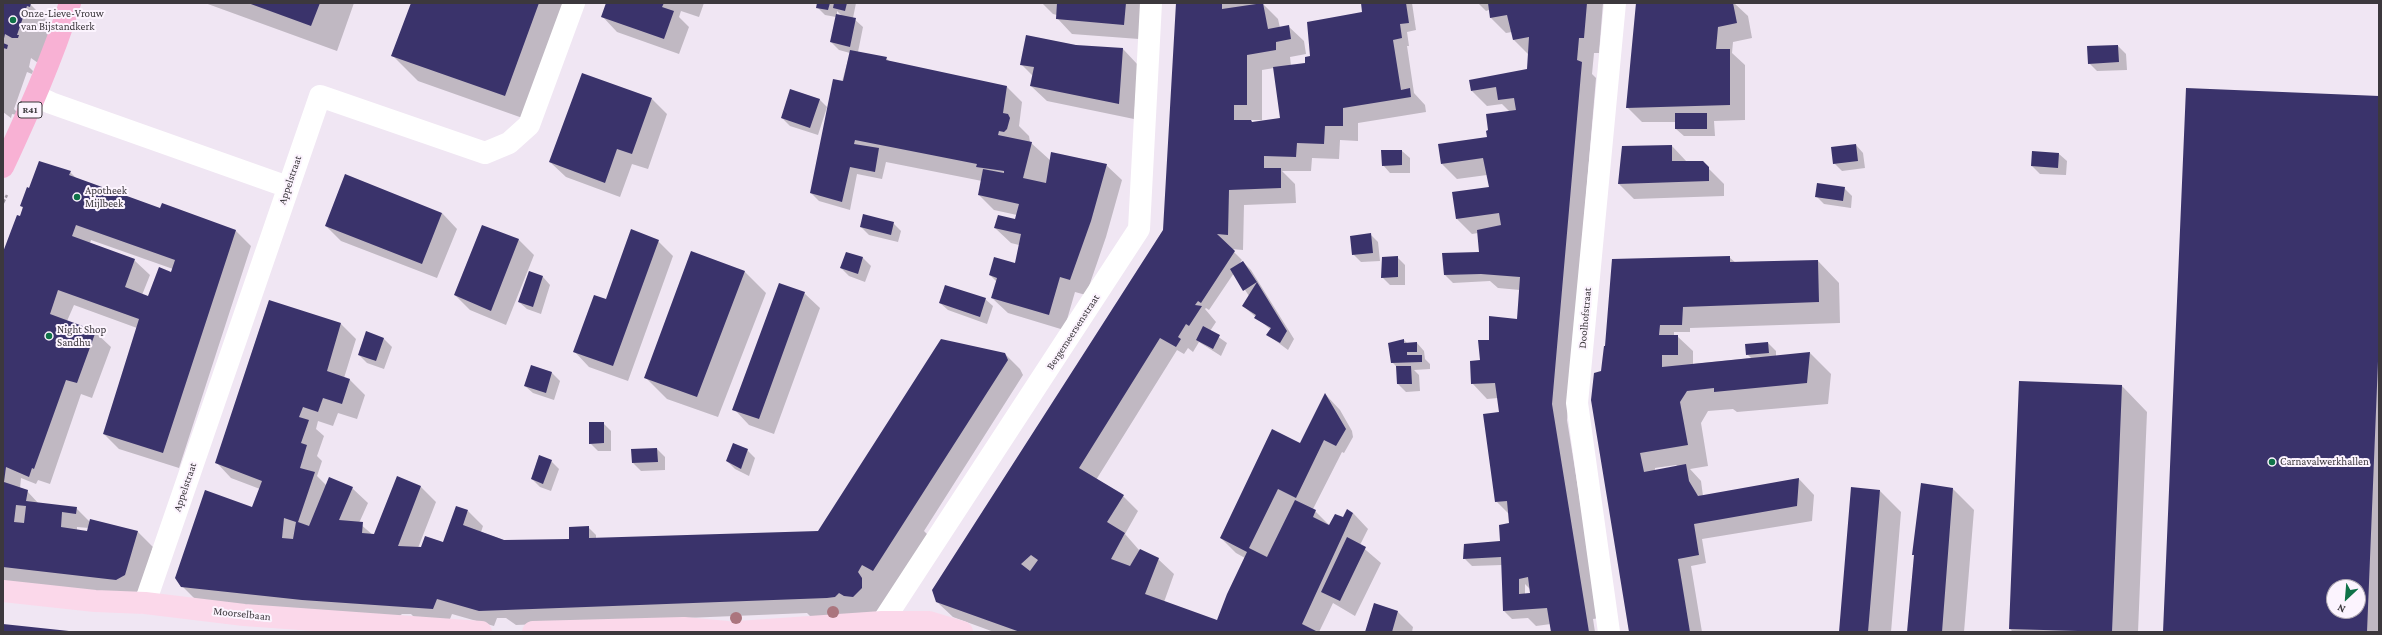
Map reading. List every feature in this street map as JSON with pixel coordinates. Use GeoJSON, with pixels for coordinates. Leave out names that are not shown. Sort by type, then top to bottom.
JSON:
{"type":"FeatureCollection","features":[{"type":"Feature","properties":{"kind":"main road","name":"R41"},"geometry":{"type":"LineString","coordinates":[[3,167],[36,96],[54,52],[70,3]]}},
{"type":"Feature","properties":{"kind":"street","name":"Appelstraat"},"geometry":{"type":"LineString","coordinates":[[145,603],[320,96],[485,153],[509,143],[529,125],[574,3]]}},
{"type":"Feature","properties":{"kind":"street","name":"Bergemeersenstraat"},"geometry":{"type":"LineString","coordinates":[[879,627],[1139,229],[1152,3]]}},
{"type":"Feature","properties":{"kind":"street","name":"Doolhofstraat"},"geometry":{"type":"LineString","coordinates":[[1609,632],[1577,403],[1615,3]]}},
{"type":"Feature","properties":{"kind":"street"},"geometry":{"type":"LineString","coordinates":[[36,96],[51,103],[288,187]]}},
{"type":"Feature","properties":{"kind":"street","name":"Moorselbaan"},"geometry":{"type":"LineString","coordinates":[[3,591],[95,601],[145,603],[244,615],[481,632]]}},
{"type":"Feature","properties":{"kind":"street"},"geometry":{"type":"LineString","coordinates":[[738,632],[879,627],[929,622],[962,632]]}},
{"type":"Feature","properties":{"kind":"street"},"geometry":{"type":"LineString","coordinates":[[532,632],[684,628],[727,632]]}},
{"type":"Feature","properties":{"kind":"building","name":"Onze-Lieve-Vrouw van Bijstandkerk"},"geometry":{"type":"Polygon","coordinates":[[[3,3],[31,3],[30,7],[27,6],[17,35],[19,35],[18,38],[12,38],[5,34],[3,43],[3,3]]]}},
{"type":"Feature","properties":{"kind":"building"},"geometry":{"type":"Polygon","coordinates":[[[248,3],[320,3],[311,26],[248,3]]]}},
{"type":"Feature","properties":{"kind":"building"},"geometry":{"type":"Polygon","coordinates":[[[411,3],[539,3],[505,96],[391,56],[411,3]]]}},
{"type":"Feature","properties":{"kind":"building"},"geometry":{"type":"Polygon","coordinates":[[[606,3],[664,3],[662,7],[674,11],[664,39],[601,17],[606,3]]]}},
{"type":"Feature","properties":{"kind":"building"},"geometry":{"type":"Polygon","coordinates":[[[817,3],[830,3],[828,10],[816,8],[817,3]]]}},
{"type":"Feature","properties":{"kind":"building"},"geometry":{"type":"Polygon","coordinates":[[[834,3],[847,3],[845,11],[833,8],[834,3]]]}},
{"type":"Feature","properties":{"kind":"building"},"geometry":{"type":"Polygon","coordinates":[[[1057,3],[1126,3],[1124,25],[1056,19],[1057,3]]]}},
{"type":"Feature","properties":{"kind":"building"},"geometry":{"type":"Polygon","coordinates":[[[1176,3],[1222,3],[1222,9],[1263,3],[1268,29],[1289,25],[1291,39],[1276,42],[1276,50],[1247,55],[1247,105],[1234,105],[1234,120],[1251,120],[1252,122],[1280,118],[1273,67],[1305,63],[1305,57],[1310,56],[1307,22],[1362,12],[1361,3],[1406,3],[1409,23],[1400,24],[1402,38],[1393,40],[1401,90],[1410,88],[1411,97],[1343,108],[1343,126],[1325,126],[1324,144],[1297,143],[1296,157],[1264,156],[1264,168],[1281,168],[1281,188],[1229,190],[1228,235],[1217,234],[1235,251],[1201,303],[1198,301],[1195,305],[1202,306],[1189,326],[1186,324],[1178,337],[1181,339],[1176,347],[1160,338],[1079,468],[1124,495],[1107,522],[1125,533],[1111,559],[1130,566],[1140,549],[1159,558],[1145,594],[1217,620],[1227,594],[1247,552],[1220,538],[1272,429],[1300,443],[1325,393],[1346,429],[1336,446],[1324,440],[1296,498],[1278,489],[1249,548],[1267,557],[1295,500],[1316,510],[1313,517],[1329,525],[1335,514],[1343,517],[1347,509],[1353,513],[1302,624],[1318,632],[1020,632],[936,602],[932,590],[1163,230],[1176,3]],[[1031,555],[1021,564],[1030,571],[1038,560],[1031,555]]]}},
{"type":"Feature","properties":{"kind":"building"},"geometry":{"type":"Polygon","coordinates":[[[1488,3],[1587,3],[1584,38],[1579,38],[1577,60],[1582,62],[1552,404],[1589,632],[1551,632],[1547,608],[1503,611],[1501,557],[1463,559],[1464,544],[1500,541],[1499,525],[1509,523],[1507,501],[1495,502],[1483,414],[1499,412],[1495,383],[1471,384],[1470,361],[1480,360],[1478,340],[1489,340],[1489,316],[1517,319],[1520,277],[1481,274],[1444,275],[1442,253],[1479,252],[1477,230],[1501,225],[1499,213],[1456,219],[1452,192],[1489,187],[1483,158],[1441,164],[1438,144],[1487,137],[1486,131],[1488,130],[1486,114],[1516,110],[1514,98],[1498,100],[1496,87],[1471,91],[1469,80],[1527,69],[1529,37],[1513,40],[1507,15],[1490,18],[1488,3]],[[1528,577],[1519,579],[1519,594],[1530,593],[1528,577]]]}},
{"type":"Feature","properties":{"kind":"building"},"geometry":{"type":"Polygon","coordinates":[[[1636,3],[1733,3],[1737,23],[1718,27],[1716,49],[1730,49],[1730,105],[1626,108],[1636,3]]]}},
{"type":"Feature","properties":{"kind":"building"},"geometry":{"type":"Polygon","coordinates":[[[836,14],[856,18],[850,47],[830,42],[836,14]]]}},
{"type":"Feature","properties":{"kind":"building"},"geometry":{"type":"Polygon","coordinates":[[[1026,35],[1076,45],[1123,48],[1119,104],[1030,86],[1034,67],[1020,65],[1026,35]]]}},
{"type":"Feature","properties":{"kind":"building"},"geometry":{"type":"Polygon","coordinates":[[[3,43],[8,45],[7,49],[3,48],[3,43]]]}},
{"type":"Feature","properties":{"kind":"building"},"geometry":{"type":"Polygon","coordinates":[[[2118,45],[2119,62],[2088,64],[2087,46],[2118,45]]]}},
{"type":"Feature","properties":{"kind":"building"},"geometry":{"type":"Polygon","coordinates":[[[850,50],[887,57],[886,60],[1007,86],[1003,113],[1008,114],[1010,118],[1007,129],[1004,132],[999,131],[998,135],[1032,142],[1023,178],[1046,183],[1051,152],[1107,164],[1091,221],[1070,280],[1060,277],[1049,315],[991,298],[997,278],[989,275],[994,257],[1015,263],[1021,234],[994,228],[998,215],[1015,219],[1019,204],[978,195],[983,169],[1004,173],[1004,171],[976,167],[977,164],[855,140],[854,144],[879,148],[875,172],[850,167],[842,202],[810,193],[833,79],[843,81],[850,50]]]}},
{"type":"Feature","properties":{"kind":"building"},"geometry":{"type":"Polygon","coordinates":[[[582,73],[652,98],[632,154],[617,149],[605,183],[549,162],[582,73]]]}},
{"type":"Feature","properties":{"kind":"building","name":"Carnavalwerkhallen"},"geometry":{"type":"Polygon","coordinates":[[[2186,88],[2379,96],[2379,337],[2367,632],[2163,632],[2186,88]]]}},
{"type":"Feature","properties":{"kind":"building"},"geometry":{"type":"Polygon","coordinates":[[[790,89],[820,99],[810,128],[781,118],[790,89]]]}},
{"type":"Feature","properties":{"kind":"building"},"geometry":{"type":"Polygon","coordinates":[[[1675,113],[1707,113],[1707,129],[1675,129],[1675,113]]]}},
{"type":"Feature","properties":{"kind":"building"},"geometry":{"type":"Polygon","coordinates":[[[1856,144],[1858,161],[1833,164],[1831,147],[1856,144]]]}},
{"type":"Feature","properties":{"kind":"building"},"geometry":{"type":"Polygon","coordinates":[[[1672,145],[1672,161],[1703,161],[1709,167],[1709,181],[1618,184],[1622,146],[1672,145]]]}},
{"type":"Feature","properties":{"kind":"building"},"geometry":{"type":"Polygon","coordinates":[[[1381,150],[1402,150],[1402,165],[1382,166],[1381,150]]]}},
{"type":"Feature","properties":{"kind":"building"},"geometry":{"type":"Polygon","coordinates":[[[2032,151],[2059,153],[2058,168],[2031,166],[2032,151]]]}},
{"type":"Feature","properties":{"kind":"building"},"geometry":{"type":"Polygon","coordinates":[[[39,161],[71,171],[69,175],[160,208],[162,203],[236,230],[163,453],[103,434],[139,319],[58,290],[50,314],[96,331],[77,383],[66,380],[34,469],[32,468],[29,477],[6,467],[4,482],[28,490],[26,501],[77,507],[76,514],[62,512],[61,527],[87,531],[90,519],[138,531],[125,575],[116,580],[3,567],[3,252],[17,215],[20,216],[23,207],[20,206],[27,187],[29,188],[39,161]],[[76,225],[72,236],[135,259],[125,287],[148,296],[159,267],[171,272],[175,260],[76,225]],[[16,505],[14,522],[24,523],[26,506],[16,505]]]}},
{"type":"Feature","properties":{"kind":"building"},"geometry":{"type":"Polygon","coordinates":[[[345,174],[442,213],[422,264],[325,226],[345,174]]]}},
{"type":"Feature","properties":{"kind":"building"},"geometry":{"type":"Polygon","coordinates":[[[1817,183],[1845,187],[1843,201],[1815,197],[1817,183]]]}},
{"type":"Feature","properties":{"kind":"building"},"geometry":{"type":"Polygon","coordinates":[[[863,214],[894,222],[891,235],[860,227],[863,214]]]}},
{"type":"Feature","properties":{"kind":"building"},"geometry":{"type":"Polygon","coordinates":[[[482,225],[519,239],[491,311],[454,295],[482,225]]]}},
{"type":"Feature","properties":{"kind":"building"},"geometry":{"type":"Polygon","coordinates":[[[631,229],[659,240],[613,366],[573,352],[594,295],[606,299],[631,229]]]}},
{"type":"Feature","properties":{"kind":"building"},"geometry":{"type":"Polygon","coordinates":[[[1371,233],[1373,253],[1352,255],[1350,236],[1371,233]]]}},
{"type":"Feature","properties":{"kind":"building"},"geometry":{"type":"Polygon","coordinates":[[[691,251],[745,271],[697,397],[644,378],[691,251]]]}},
{"type":"Feature","properties":{"kind":"building"},"geometry":{"type":"Polygon","coordinates":[[[846,252],[863,257],[858,274],[840,268],[846,252]]]}},
{"type":"Feature","properties":{"kind":"building"},"geometry":{"type":"Polygon","coordinates":[[[1398,256],[1398,277],[1381,278],[1382,257],[1398,256]]]}},
{"type":"Feature","properties":{"kind":"building"},"geometry":{"type":"Polygon","coordinates":[[[1730,256],[1730,262],[1818,260],[1819,302],[1683,307],[1682,325],[1660,325],[1659,335],[1678,335],[1678,355],[1662,355],[1662,367],[1810,352],[1807,383],[1714,392],[1714,388],[1687,391],[1680,402],[1688,445],[1640,453],[1644,472],[1686,464],[1689,481],[1698,496],[1799,478],[1797,506],[1694,524],[1699,555],[1678,559],[1690,632],[1629,632],[1591,400],[1594,373],[1601,371],[1605,346],[1612,259],[1730,256]]]}},
{"type":"Feature","properties":{"kind":"building"},"geometry":{"type":"Polygon","coordinates":[[[1243,261],[1257,282],[1243,291],[1230,269],[1243,261]]]}},
{"type":"Feature","properties":{"kind":"building"},"geometry":{"type":"Polygon","coordinates":[[[529,271],[543,276],[533,307],[518,302],[529,271]]]}},
{"type":"Feature","properties":{"kind":"building"},"geometry":{"type":"Polygon","coordinates":[[[1257,282],[1287,331],[1280,343],[1266,335],[1271,328],[1254,318],[1256,315],[1242,306],[1257,282]]]}},
{"type":"Feature","properties":{"kind":"building"},"geometry":{"type":"Polygon","coordinates":[[[779,283],[805,292],[759,419],[732,410],[779,283]]]}},
{"type":"Feature","properties":{"kind":"building"},"geometry":{"type":"Polygon","coordinates":[[[945,285],[986,298],[980,317],[939,303],[945,285]]]}},
{"type":"Feature","properties":{"kind":"building"},"geometry":{"type":"Polygon","coordinates":[[[269,300],[341,323],[327,371],[350,379],[342,404],[323,398],[318,412],[303,407],[299,417],[309,420],[301,443],[307,445],[300,468],[315,472],[298,522],[309,526],[329,477],[353,487],[339,520],[363,522],[362,533],[374,534],[397,476],[421,486],[398,546],[421,547],[425,536],[443,542],[456,506],[468,510],[463,525],[504,540],[569,539],[569,527],[589,526],[589,538],[818,531],[941,339],[1005,353],[1008,360],[873,571],[862,565],[858,572],[862,578],[862,588],[853,597],[844,596],[839,593],[835,597],[827,598],[479,611],[437,599],[433,609],[302,600],[181,587],[175,578],[205,490],[252,507],[262,481],[215,463],[269,300]],[[284,518],[282,538],[293,539],[296,522],[284,518]]]}},
{"type":"Feature","properties":{"kind":"building"},"geometry":{"type":"Polygon","coordinates":[[[1203,326],[1220,335],[1213,349],[1196,340],[1203,326]]]}},
{"type":"Feature","properties":{"kind":"building"},"geometry":{"type":"Polygon","coordinates":[[[366,331],[384,338],[376,361],[358,355],[366,331]]]}},
{"type":"Feature","properties":{"kind":"building"},"geometry":{"type":"Polygon","coordinates":[[[1404,339],[1404,343],[1417,342],[1417,352],[1407,352],[1407,355],[1422,355],[1422,362],[1391,363],[1388,343],[1404,339]]]}},
{"type":"Feature","properties":{"kind":"building"},"geometry":{"type":"Polygon","coordinates":[[[1768,342],[1769,353],[1746,355],[1745,344],[1768,342]]]}},
{"type":"Feature","properties":{"kind":"building"},"geometry":{"type":"Polygon","coordinates":[[[531,365],[552,372],[546,393],[524,386],[531,365]]]}},
{"type":"Feature","properties":{"kind":"building"},"geometry":{"type":"Polygon","coordinates":[[[1396,366],[1411,366],[1412,384],[1397,384],[1396,366]]]}},
{"type":"Feature","properties":{"kind":"building"},"geometry":{"type":"Polygon","coordinates":[[[2019,381],[2122,385],[2112,632],[2009,629],[2019,381]]]}},
{"type":"Feature","properties":{"kind":"building"},"geometry":{"type":"Polygon","coordinates":[[[589,422],[604,422],[604,443],[589,444],[589,422]]]}},
{"type":"Feature","properties":{"kind":"building"},"geometry":{"type":"Polygon","coordinates":[[[733,443],[748,449],[741,469],[726,461],[733,443]]]}},
{"type":"Feature","properties":{"kind":"building"},"geometry":{"type":"Polygon","coordinates":[[[657,448],[658,462],[632,463],[631,449],[657,448]]]}},
{"type":"Feature","properties":{"kind":"building"},"geometry":{"type":"Polygon","coordinates":[[[539,455],[552,460],[543,484],[531,479],[539,455]]]}},
{"type":"Feature","properties":{"kind":"building"},"geometry":{"type":"Polygon","coordinates":[[[1921,483],[1953,488],[1942,632],[1907,632],[1914,555],[1912,555],[1921,483]]]}},
{"type":"Feature","properties":{"kind":"building"},"geometry":{"type":"Polygon","coordinates":[[[1851,487],[1880,490],[1868,632],[1839,632],[1851,487]]]}},
{"type":"Feature","properties":{"kind":"building"},"geometry":{"type":"Polygon","coordinates":[[[1347,537],[1366,547],[1340,601],[1321,592],[1347,537]]]}},
{"type":"Feature","properties":{"kind":"building"},"geometry":{"type":"Polygon","coordinates":[[[1374,603],[1398,611],[1392,632],[1365,632],[1374,603]]]}},
{"type":"Feature","properties":{"kind":"building"},"geometry":{"type":"Polygon","coordinates":[[[3,624],[69,631],[69,632],[3,632],[3,624]]]}},
{"type":"Feature","properties":{"kind":"place","name":"Onze-Lieve-Vrouw van Bijstandkerk"},"geometry":{"type":"Point","coordinates":[13,20]}},
{"type":"Feature","properties":{"kind":"place","name":"Apotheek Mijlbeek"},"geometry":{"type":"Point","coordinates":[77,197]}},
{"type":"Feature","properties":{"kind":"place","name":"Night Shop Sandhu"},"geometry":{"type":"Point","coordinates":[49,336]}},
{"type":"Feature","properties":{"kind":"place","name":"Carnavalwerkhallen"},"geometry":{"type":"Point","coordinates":[2272,462]}}]}
